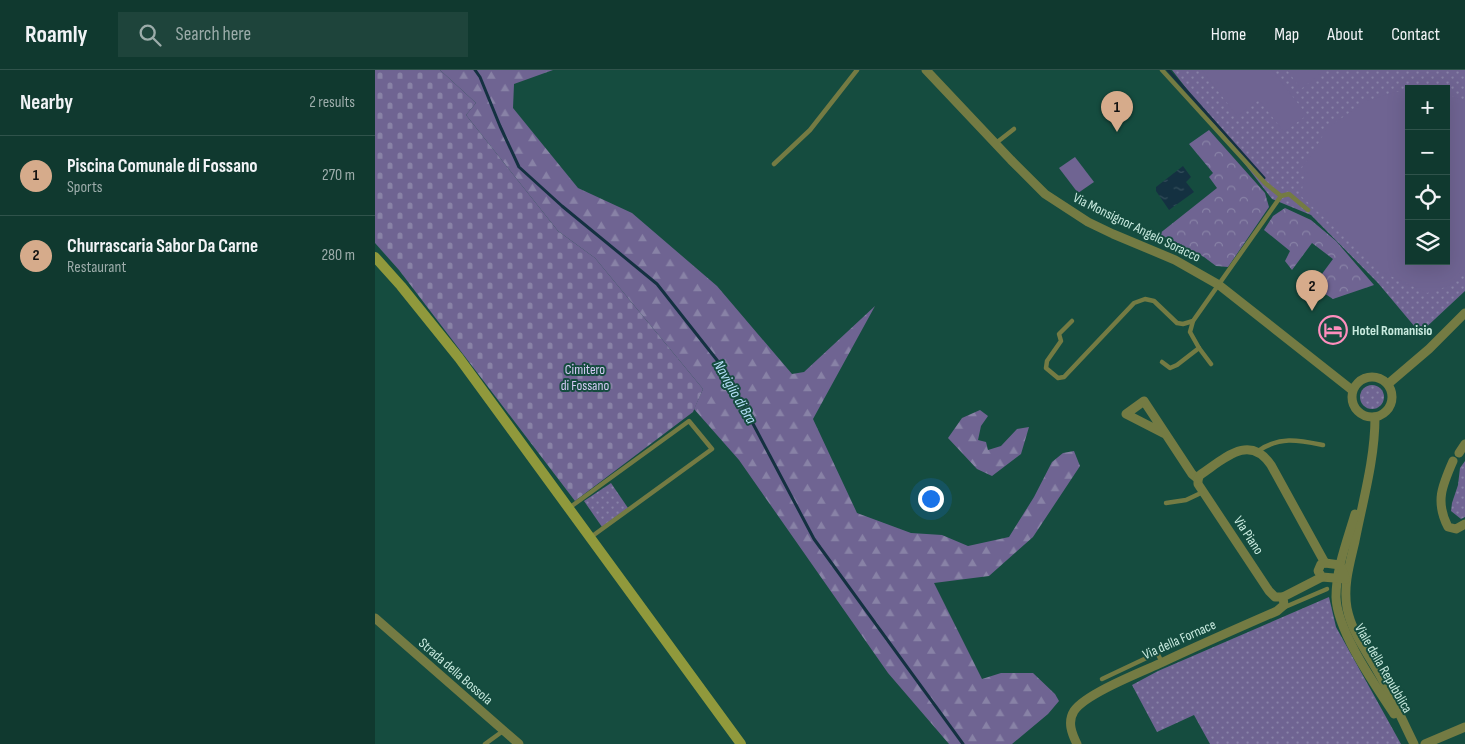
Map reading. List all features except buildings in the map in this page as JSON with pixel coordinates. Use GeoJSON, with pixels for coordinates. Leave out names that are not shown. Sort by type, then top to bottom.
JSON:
{"type":"FeatureCollection","features":[{"type":"Feature","properties":{"kind":"main road"},"geometry":{"type":"LineString","coordinates":[[375,257],[459,358],[741,744]]}},
{"type":"Feature","properties":{"kind":"street","name":"Via Monsignor Angelo Soracco"},"geometry":{"type":"LineString","coordinates":[[926,70],[1045,194],[1065,208],[1113,234],[1175,260],[1219,285],[1352,390]]}},
{"type":"Feature","properties":{"kind":"street"},"geometry":{"type":"LineString","coordinates":[[1388,384],[1429,349],[1465,313]]}},
{"type":"Feature","properties":{"kind":"street"},"geometry":{"type":"LineString","coordinates":[[1373,376],[1381,378],[1388,384],[1392,392],[1392,400],[1389,408],[1383,414],[1367,417],[1353,407],[1351,399],[1352,390],[1364,378],[1373,376]]}},
{"type":"Feature","properties":{"kind":"street","name":"Viale della Repubblica"},"geometry":{"type":"LineString","coordinates":[[1375,417],[1372,459],[1342,579],[1349,617],[1414,744]]}},
{"type":"Feature","properties":{"kind":"street","name":"Via Piano"},"geometry":{"type":"LineString","coordinates":[[1165,434],[1192,474],[1198,479],[1198,484],[1271,594],[1275,597],[1283,597]]}},
{"type":"Feature","properties":{"kind":"street"},"geometry":{"type":"LineString","coordinates":[[1459,453],[1465,444]]}},
{"type":"Feature","properties":{"kind":"street"},"geometry":{"type":"LineString","coordinates":[[1198,479],[1201,475],[1236,452],[1250,449],[1258,451],[1271,465],[1325,563]]}},
{"type":"Feature","properties":{"kind":"street","name":"Viale della Repubblica"},"geometry":{"type":"LineString","coordinates":[[1340,565],[1372,459]]}},
{"type":"Feature","properties":{"kind":"street"},"geometry":{"type":"LineString","coordinates":[[1453,461],[1441,493],[1440,504],[1448,527],[1456,528],[1465,524]]}},
{"type":"Feature","properties":{"kind":"street"},"geometry":{"type":"LineString","coordinates":[[1281,608],[1285,602],[1283,597],[1322,577],[1342,579],[1340,565],[1321,564],[1318,571],[1322,577]]}},
{"type":"Feature","properties":{"kind":"street","name":"Via della Fornace"},"geometry":{"type":"LineString","coordinates":[[1077,744],[1070,724],[1071,716],[1080,704],[1128,678],[1281,608]]}},
{"type":"Feature","properties":{"kind":"street","name":"Strada della Bossola"},"geometry":{"type":"LineString","coordinates":[[375,618],[519,744]]}},
{"type":"Feature","properties":{"kind":"street"},"geometry":{"type":"LineString","coordinates":[[1425,744],[1465,726]]}},
{"type":"Feature","properties":{"kind":"lane"},"geometry":{"type":"LineString","coordinates":[[774,164],[810,130],[857,70]]}},
{"type":"Feature","properties":{"kind":"lane"},"geometry":{"type":"LineString","coordinates":[[1163,70],[1265,183],[1281,196]]}},
{"type":"Feature","properties":{"kind":"lane"},"geometry":{"type":"LineString","coordinates":[[995,144],[1014,129]]}},
{"type":"Feature","properties":{"kind":"lane"},"geometry":{"type":"LineString","coordinates":[[1211,364],[1190,332],[1193,322],[1281,196],[1289,194],[1308,210]]}},
{"type":"Feature","properties":{"kind":"lane"},"geometry":{"type":"LineString","coordinates":[[1072,321],[1059,334],[1061,342],[1047,362],[1046,368],[1058,378],[1064,377],[1134,303],[1145,299],[1154,301],[1177,323],[1193,322]]}},
{"type":"Feature","properties":{"kind":"lane"},"geometry":{"type":"LineString","coordinates":[[1162,362],[1170,368],[1177,365],[1199,348]]}},
{"type":"Feature","properties":{"kind":"lane"},"geometry":{"type":"LineString","coordinates":[[568,508],[689,421],[712,449],[590,538]]}},
{"type":"Feature","properties":{"kind":"lane"},"geometry":{"type":"LineString","coordinates":[[1258,451],[1269,444],[1283,440],[1302,440],[1323,445]]}},
{"type":"Feature","properties":{"kind":"lane"},"geometry":{"type":"LineString","coordinates":[[1166,503],[1186,500],[1203,491]]}},
{"type":"Feature","properties":{"kind":"lane"},"geometry":{"type":"LineString","coordinates":[[1281,608],[1327,589]]}},
{"type":"Feature","properties":{"kind":"lane"},"geometry":{"type":"LineString","coordinates":[[1102,679],[1157,654],[1162,662]]}},
{"type":"Feature","properties":{"kind":"lane"},"geometry":{"type":"LineString","coordinates":[[485,744],[503,731]]}},
{"type":"Feature","properties":{"kind":"green space","name":"Cimitero di Fossano"},"geometry":{"type":"Polygon","coordinates":[[[375,70],[440,70],[476,103],[466,115],[558,231],[595,258],[703,389],[693,412],[575,501],[399,270],[375,243],[375,70]]]}},
{"type":"Feature","properties":{"kind":"green space"},"geometry":{"type":"Polygon","coordinates":[[[440,70],[553,70],[514,84],[513,108],[578,188],[632,213],[717,286],[792,374],[804,372],[875,306],[813,419],[857,513],[911,533],[942,535],[968,546],[1009,537],[1034,497],[1052,462],[1063,453],[1074,451],[1080,466],[1033,537],[989,576],[934,583],[982,679],[1001,673],[1033,673],[1055,694],[1059,701],[1048,714],[1012,744],[949,744],[888,673],[739,460],[694,409],[703,389],[595,258],[558,231],[466,115],[476,103],[440,70]]]}},
{"type":"Feature","properties":{"kind":"green space"},"geometry":{"type":"Polygon","coordinates":[[[1172,70],[1465,70],[1465,291],[1420,333],[1378,283],[1311,215],[1272,199],[1172,70]]]}},
{"type":"Feature","properties":{"kind":"green space"},"geometry":{"type":"Polygon","coordinates":[[[1202,70],[1272,70],[1307,115],[1284,132],[1259,100],[1237,116],[1202,70]]]}},
{"type":"Feature","properties":{"kind":"green space"},"geometry":{"type":"Polygon","coordinates":[[[1287,70],[1323,70],[1324,71],[1301,89],[1287,70]]]}},
{"type":"Feature","properties":{"kind":"green space"},"geometry":{"type":"Polygon","coordinates":[[[1395,92],[1405,92],[1405,265],[1450,265],[1450,95],[1465,101],[1465,267],[1449,286],[1427,293],[1382,272],[1301,196],[1305,172],[1301,169],[1313,153],[1327,128],[1367,101],[1395,92]]]}},
{"type":"Feature","properties":{"kind":"green space"},"geometry":{"type":"Polygon","coordinates":[[[1209,130],[1265,193],[1269,207],[1228,267],[1216,266],[1204,257],[1159,234],[1217,188],[1209,177],[1213,173],[1189,144],[1209,130]]]}},
{"type":"Feature","properties":{"kind":"green space"},"geometry":{"type":"Polygon","coordinates":[[[1075,157],[1094,182],[1078,193],[1059,168],[1075,157]]]}},
{"type":"Feature","properties":{"kind":"green space"},"geometry":{"type":"Polygon","coordinates":[[[1285,208],[1311,220],[1336,241],[1374,285],[1333,299],[1313,286],[1333,259],[1312,243],[1292,270],[1285,261],[1290,251],[1264,230],[1273,216],[1285,208]]]}},
{"type":"Feature","properties":{"kind":"green space"},"geometry":{"type":"Polygon","coordinates":[[[1367,385],[1377,385],[1384,392],[1384,402],[1377,409],[1367,409],[1360,402],[1360,392],[1367,385]]]}},
{"type":"Feature","properties":{"kind":"green space"},"geometry":{"type":"Polygon","coordinates":[[[980,410],[988,416],[981,426],[978,440],[986,442],[988,450],[1001,446],[1017,429],[1029,427],[1021,454],[992,476],[977,469],[948,438],[962,418],[980,410]]]}},
{"type":"Feature","properties":{"kind":"green space"},"geometry":{"type":"Polygon","coordinates":[[[1465,461],[1465,517],[1461,519],[1451,511],[1458,485],[1460,468],[1465,461]]]}},
{"type":"Feature","properties":{"kind":"green space"},"geometry":{"type":"Polygon","coordinates":[[[611,483],[628,508],[602,527],[584,501],[611,483]]]}},
{"type":"Feature","properties":{"kind":"green space"},"geometry":{"type":"Polygon","coordinates":[[[1329,597],[1336,627],[1401,744],[1210,744],[1194,715],[1157,732],[1132,685],[1158,671],[1329,597]]]}},
{"type":"Feature","properties":{"kind":"water"},"geometry":{"type":"Polygon","coordinates":[[[1183,166],[1191,177],[1186,182],[1194,192],[1169,210],[1156,191],[1156,187],[1183,166]]]}},
{"type":"Feature","properties":{"kind":"waterway","name":"Naviglio di Bra"},"geometry":{"type":"LineString","coordinates":[[475,70],[480,77],[519,167],[562,206],[657,284],[724,369],[814,539],[963,744]]}},
{"type":"Feature","properties":{"kind":"waterway"},"geometry":{"type":"LineString","coordinates":[[1168,70],[1264,178]]}},
{"type":"Feature","properties":{"kind":"place","name":"Piscina Comunale di Fossano"},"geometry":{"type":"Point","coordinates":[1117,132]}},
{"type":"Feature","properties":{"kind":"place","name":"Churrascaria Sabor Da Carne"},"geometry":{"type":"Point","coordinates":[1312,311]}},
{"type":"Feature","properties":{"kind":"place","name":"Hotel Romanisio"},"geometry":{"type":"Point","coordinates":[1333,330]}}]}
